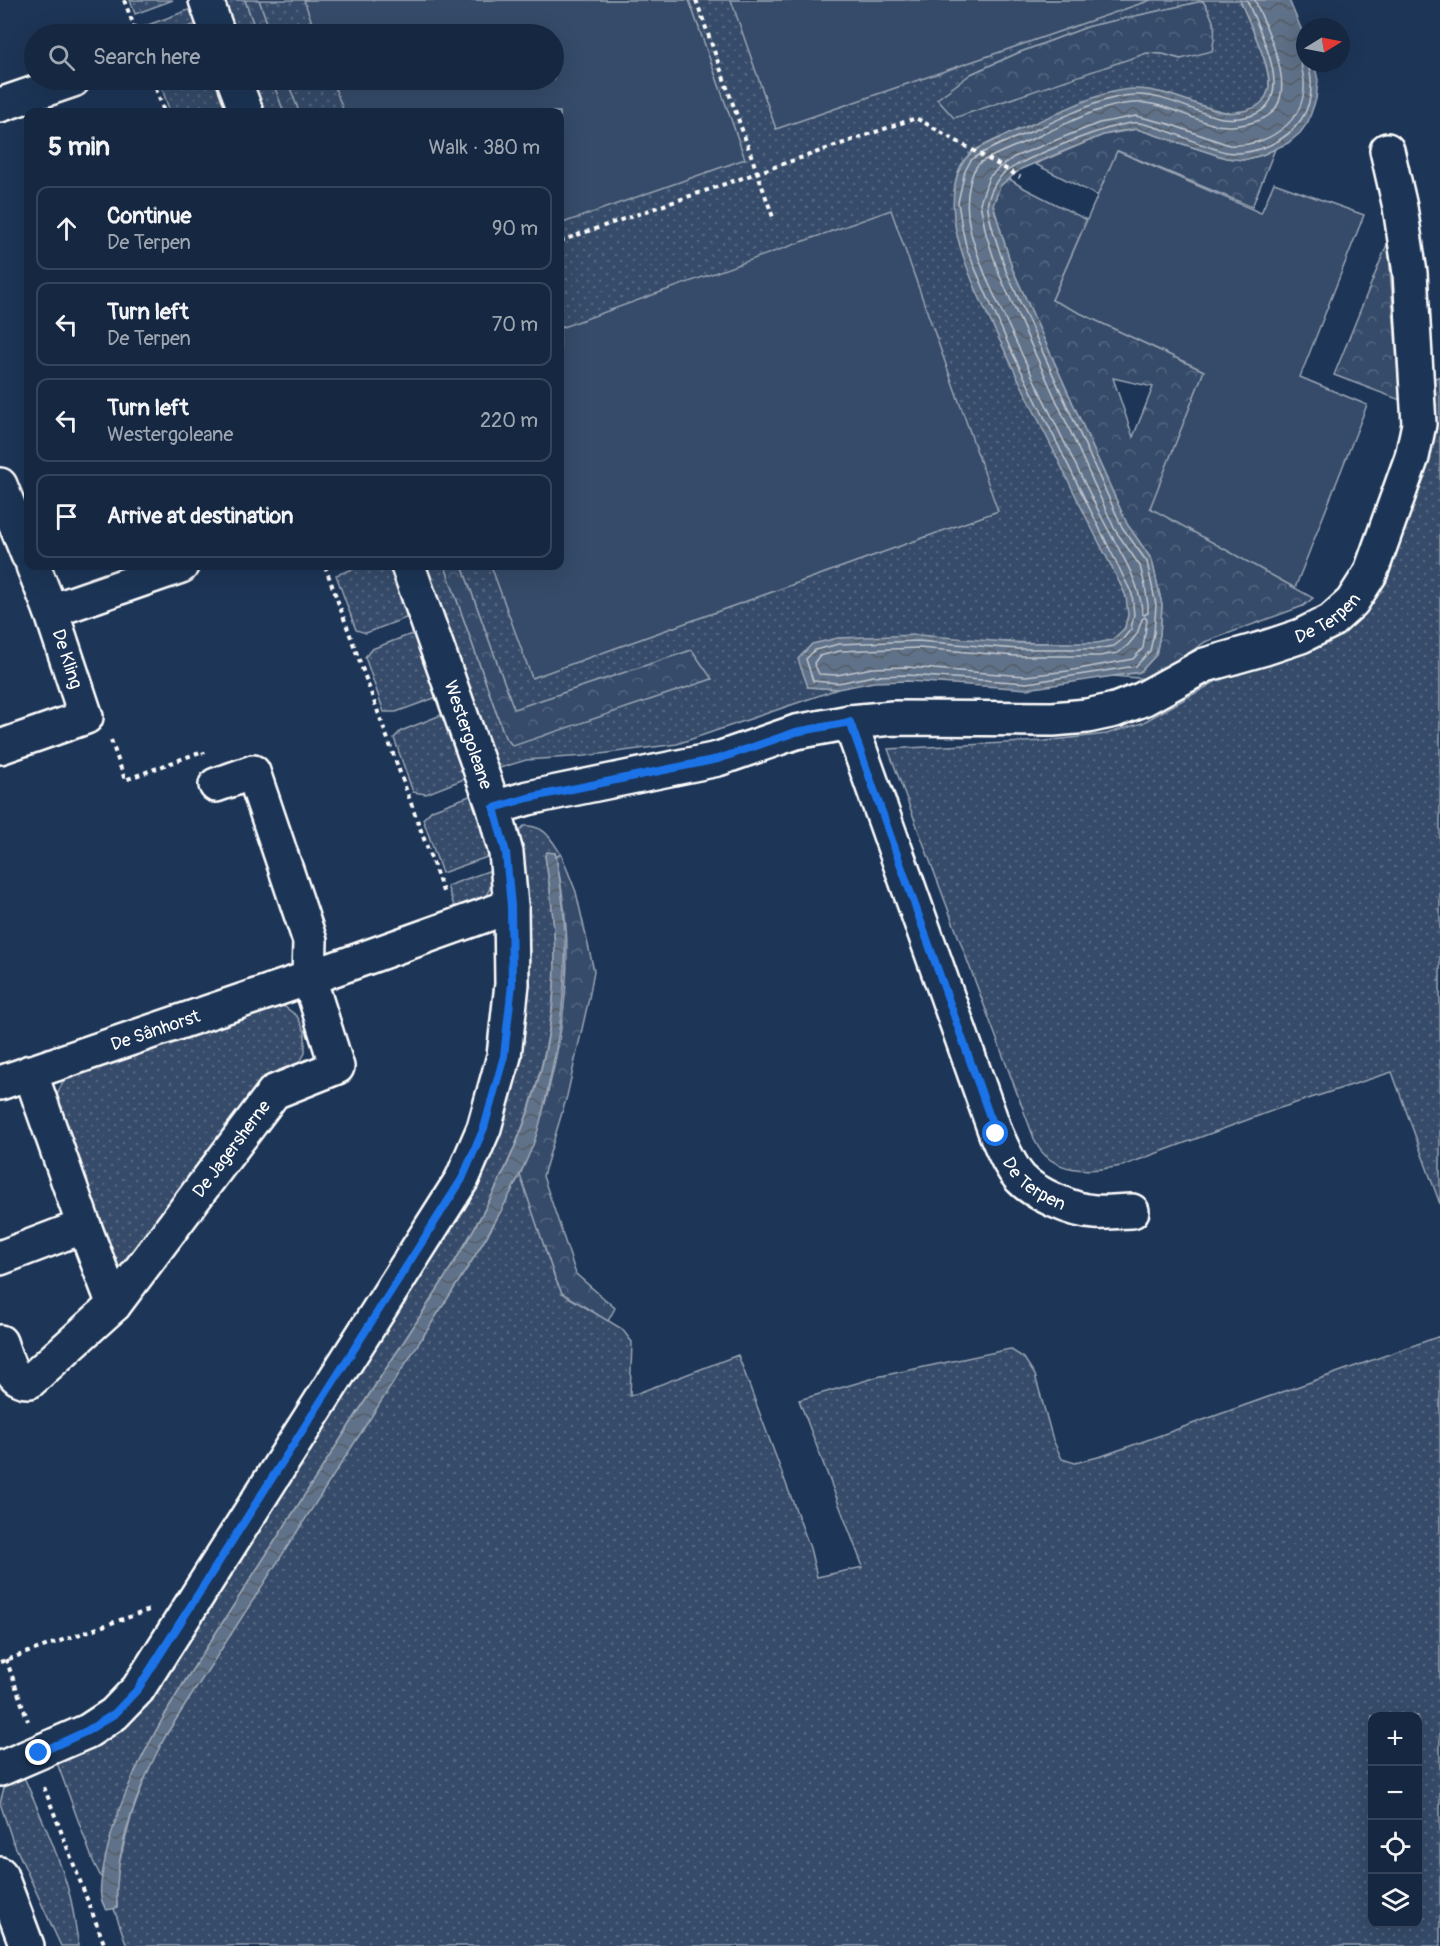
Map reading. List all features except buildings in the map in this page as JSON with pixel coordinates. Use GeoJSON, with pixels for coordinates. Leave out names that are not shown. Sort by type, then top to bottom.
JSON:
{"type":"FeatureCollection","features":[{"type":"Feature","properties":{"kind":"street"},"geometry":{"type":"LineString","coordinates":[[0,105],[43,90]]}},
{"type":"Feature","properties":{"kind":"street"},"geometry":{"type":"LineString","coordinates":[[238,90],[244,108]]}},
{"type":"Feature","properties":{"kind":"street","name":"De Terpen"},"geometry":{"type":"LineString","coordinates":[[494,808],[528,798],[718,759],[796,732],[850,722],[893,718],[1053,719],[1087,716],[1115,710],[1143,699],[1205,665],[1300,636],[1330,621],[1352,602],[1370,574],[1412,457],[1419,424],[1410,273],[1400,207],[1387,150]]}},
{"type":"Feature","properties":{"kind":"street"},"geometry":{"type":"LineString","coordinates":[[0,485],[24,545]]}},
{"type":"Feature","properties":{"kind":"street"},"geometry":{"type":"LineString","coordinates":[[35,570],[51,611]]}},
{"type":"Feature","properties":{"kind":"street","name":"De Kling"},"geometry":{"type":"LineString","coordinates":[[86,717],[51,611],[169,570]]}},
{"type":"Feature","properties":{"kind":"street","name":"Westergoleane"},"geometry":{"type":"LineString","coordinates":[[0,1769],[87,1731],[114,1714],[138,1689],[462,1179],[484,1128],[504,1056],[512,984],[511,906],[506,853],[494,808],[409,570]]}},
{"type":"Feature","properties":{"kind":"street"},"geometry":{"type":"LineString","coordinates":[[0,747],[86,717]]}},
{"type":"Feature","properties":{"kind":"street","name":"De Terpen"},"geometry":{"type":"LineString","coordinates":[[850,722],[1007,1160],[1022,1179],[1047,1196],[1070,1206],[1094,1212],[1132,1211]]}},
{"type":"Feature","properties":{"kind":"street"},"geometry":{"type":"LineString","coordinates":[[216,785],[253,772],[310,941],[309,978]]}},
{"type":"Feature","properties":{"kind":"street","name":"De Sânhorst"},"geometry":{"type":"LineString","coordinates":[[0,1083],[309,978],[511,906]]}},
{"type":"Feature","properties":{"kind":"street","name":"De Jagersherne"},"geometry":{"type":"LineString","coordinates":[[0,1342],[15,1377],[23,1381],[30,1381],[114,1305],[274,1092],[336,1067],[309,978]]}},
{"type":"Feature","properties":{"kind":"street"},"geometry":{"type":"LineString","coordinates":[[30,1072],[114,1305]]}},
{"type":"Feature","properties":{"kind":"street"},"geometry":{"type":"LineString","coordinates":[[0,1258],[84,1226]]}},
{"type":"Feature","properties":{"kind":"street"},"geometry":{"type":"LineString","coordinates":[[0,1874],[27,1946]]}},
{"type":"Feature","properties":{"kind":"path"},"geometry":{"type":"LineString","coordinates":[[124,0],[133,24]]}},
{"type":"Feature","properties":{"kind":"path"},"geometry":{"type":"LineString","coordinates":[[696,0],[774,220]]}},
{"type":"Feature","properties":{"kind":"path"},"geometry":{"type":"LineString","coordinates":[[157,90],[164,108]]}},
{"type":"Feature","properties":{"kind":"path"},"geometry":{"type":"LineString","coordinates":[[564,240],[916,118],[1020,177]]}},
{"type":"Feature","properties":{"kind":"path"},"geometry":{"type":"LineString","coordinates":[[327,570],[455,926]]}},
{"type":"Feature","properties":{"kind":"path"},"geometry":{"type":"LineString","coordinates":[[86,717],[106,726],[125,780],[203,752],[216,785]]}},
{"type":"Feature","properties":{"kind":"path"},"geometry":{"type":"LineString","coordinates":[[0,1662],[166,1604],[184,1616]]}},
{"type":"Feature","properties":{"kind":"path"},"geometry":{"type":"LineString","coordinates":[[6,1659],[35,1754],[105,1946]]}},
{"type":"Feature","properties":{"kind":"green space"},"geometry":{"type":"Polygon","coordinates":[[[130,0],[173,0],[135,14],[130,0]]]}},
{"type":"Feature","properties":{"kind":"green space"},"geometry":{"type":"Polygon","coordinates":[[[223,0],[245,0],[253,24],[231,24],[223,0]]]}},
{"type":"Feature","properties":{"kind":"green space"},"geometry":{"type":"Polygon","coordinates":[[[245,0],[259,0],[267,24],[253,24],[245,0]]]}},
{"type":"Feature","properties":{"kind":"green space"},"geometry":{"type":"Polygon","coordinates":[[[259,0],[1240,0],[1258,43],[1268,77],[1269,88],[1266,97],[1252,110],[1240,113],[1226,112],[1153,91],[1108,94],[1074,106],[974,151],[966,158],[957,176],[954,198],[956,229],[1126,596],[1128,615],[1122,632],[1112,640],[1093,644],[838,638],[808,687],[838,689],[677,744],[585,756],[526,760],[500,768],[496,766],[426,570],[446,570],[505,737],[513,746],[691,651],[514,710],[463,570],[564,570],[564,108],[298,108],[291,90],[564,90],[564,24],[267,24],[259,0]],[[1203,1],[1090,26],[1018,53],[971,74],[1147,53],[1181,59],[1203,1]]]}},
{"type":"Feature","properties":{"kind":"green space"},"geometry":{"type":"Polygon","coordinates":[[[304,0],[689,0],[745,159],[564,223],[564,108],[342,108],[336,90],[564,90],[564,24],[312,24],[304,0]]]}},
{"type":"Feature","properties":{"kind":"green space"},"geometry":{"type":"Polygon","coordinates":[[[731,0],[1151,0],[776,129],[731,0]]]}},
{"type":"Feature","properties":{"kind":"green space"},"geometry":{"type":"Polygon","coordinates":[[[1203,1],[1214,25],[1212,51],[1181,59],[1147,53],[954,118],[937,99],[971,74],[1018,53],[1090,26],[1203,1]]]}},
{"type":"Feature","properties":{"kind":"green space"},"geometry":{"type":"Polygon","coordinates":[[[194,8],[200,23],[197,24],[151,24],[194,8]]]}},
{"type":"Feature","properties":{"kind":"green space"},"geometry":{"type":"Polygon","coordinates":[[[162,90],[224,90],[230,108],[169,108],[162,90]]]}},
{"type":"Feature","properties":{"kind":"green space"},"geometry":{"type":"Polygon","coordinates":[[[255,90],[276,90],[282,108],[262,108],[255,90]]]}},
{"type":"Feature","properties":{"kind":"green space"},"geometry":{"type":"Polygon","coordinates":[[[276,90],[291,90],[298,108],[282,108],[276,90]]]}},
{"type":"Feature","properties":{"kind":"green space"},"geometry":{"type":"Polygon","coordinates":[[[1137,129],[1226,158],[1243,160],[1275,149],[1252,207],[1118,151],[1098,196],[1035,164],[1103,135],[1137,129]]]}},
{"type":"Feature","properties":{"kind":"green space"},"geometry":{"type":"Polygon","coordinates":[[[1117,151],[1261,213],[1274,183],[1364,215],[1300,377],[1367,405],[1295,588],[1150,508],[1204,371],[1052,300],[1117,151]]]}},
{"type":"Feature","properties":{"kind":"green space"},"geometry":{"type":"Polygon","coordinates":[[[1008,178],[1087,220],[1052,300],[1204,371],[1151,508],[1313,598],[1303,606],[1205,642],[1151,679],[1112,676],[1140,672],[1156,655],[1162,605],[1152,560],[1127,524],[1012,268],[993,205],[1000,186],[1008,178]],[[1113,378],[1133,437],[1153,387],[1113,378]]]}},
{"type":"Feature","properties":{"kind":"green space"},"geometry":{"type":"Polygon","coordinates":[[[891,210],[998,511],[532,678],[492,570],[564,570],[564,327],[891,210]]]}},
{"type":"Feature","properties":{"kind":"green space"},"geometry":{"type":"Polygon","coordinates":[[[1388,242],[1400,400],[1334,375],[1388,242]]]}},
{"type":"Feature","properties":{"kind":"green space"},"geometry":{"type":"Polygon","coordinates":[[[1440,376],[1440,1204],[1392,1072],[1277,1109],[1122,1166],[1085,1170],[1061,1165],[1042,1152],[1035,1141],[888,749],[1045,741],[1106,734],[1142,723],[1222,678],[1348,617],[1429,381],[1440,376]]]}},
{"type":"Feature","properties":{"kind":"green space"},"geometry":{"type":"Polygon","coordinates":[[[350,570],[395,570],[411,616],[366,633],[356,630],[336,575],[350,570]]]}},
{"type":"Feature","properties":{"kind":"green space"},"geometry":{"type":"Polygon","coordinates":[[[446,570],[463,570],[514,709],[692,650],[712,679],[513,746],[505,737],[446,570]]]}},
{"type":"Feature","properties":{"kind":"green space"},"geometry":{"type":"Polygon","coordinates":[[[417,632],[440,696],[396,712],[384,712],[365,657],[372,649],[417,632]]]}},
{"type":"Feature","properties":{"kind":"green space"},"geometry":{"type":"Polygon","coordinates":[[[446,713],[469,777],[426,794],[413,792],[394,738],[401,731],[446,713]]]}},
{"type":"Feature","properties":{"kind":"green space"},"geometry":{"type":"Polygon","coordinates":[[[475,794],[483,818],[490,856],[442,873],[423,819],[432,810],[475,794]]]}},
{"type":"Feature","properties":{"kind":"green space"},"geometry":{"type":"Polygon","coordinates":[[[524,826],[542,830],[561,854],[556,857],[555,853],[545,856],[555,950],[550,1023],[538,1080],[520,1134],[497,1186],[440,1286],[185,1681],[158,1728],[124,1801],[107,1852],[102,1879],[93,1861],[56,1760],[130,1718],[482,1176],[511,1092],[524,1034],[528,947],[519,831],[524,826]]]}},
{"type":"Feature","properties":{"kind":"green space"},"geometry":{"type":"Polygon","coordinates":[[[561,854],[576,892],[594,971],[567,1096],[543,1176],[576,1274],[615,1308],[608,1321],[562,1293],[520,1175],[548,1094],[564,1008],[567,940],[556,857],[561,854]]]}},
{"type":"Feature","properties":{"kind":"green space"},"geometry":{"type":"Polygon","coordinates":[[[491,870],[490,887],[483,898],[456,911],[447,886],[491,870]]]}},
{"type":"Feature","properties":{"kind":"green space"},"geometry":{"type":"Polygon","coordinates":[[[270,1003],[285,1007],[297,1016],[305,1032],[305,1053],[297,1067],[123,1269],[116,1268],[56,1108],[61,1086],[70,1074],[270,1003]]]}},
{"type":"Feature","properties":{"kind":"green space"},"geometry":{"type":"Polygon","coordinates":[[[520,1174],[562,1293],[622,1329],[632,1342],[630,1396],[738,1355],[810,1548],[817,1577],[863,1567],[799,1400],[881,1376],[1010,1349],[1024,1358],[1035,1375],[1053,1440],[1062,1459],[1075,1463],[1102,1456],[1440,1336],[1440,1946],[127,1946],[114,1909],[117,1908],[116,1886],[119,1863],[132,1814],[149,1767],[201,1679],[473,1259],[520,1174]]]}},
{"type":"Feature","properties":{"kind":"green space"},"geometry":{"type":"Polygon","coordinates":[[[23,1775],[61,1868],[71,1900],[79,1946],[61,1946],[12,1839],[0,1803],[5,1784],[23,1775]]]}},
{"type":"Feature","properties":{"kind":"water"},"geometry":{"type":"Polygon","coordinates":[[[1240,0],[1289,0],[1297,18],[1296,72],[1316,72],[1318,80],[1316,99],[1308,122],[1288,143],[1262,155],[1243,160],[1226,158],[1137,129],[1121,131],[1103,135],[1021,169],[1000,186],[993,205],[1012,268],[1127,524],[1152,560],[1162,605],[1156,655],[1140,672],[1027,689],[907,681],[874,682],[838,689],[808,687],[798,659],[812,644],[838,638],[918,635],[1017,643],[1097,643],[1112,640],[1125,628],[1128,615],[1126,596],[1012,366],[967,266],[954,221],[954,188],[961,166],[974,151],[1069,108],[1109,93],[1135,89],[1156,91],[1223,112],[1254,108],[1263,101],[1269,86],[1263,55],[1240,0]]]}},
{"type":"Feature","properties":{"kind":"water"},"geometry":{"type":"Polygon","coordinates":[[[547,852],[555,853],[561,886],[565,968],[556,1050],[543,1112],[533,1145],[505,1204],[473,1259],[166,1735],[149,1770],[127,1827],[119,1865],[117,1908],[107,1910],[100,1891],[108,1844],[125,1795],[146,1749],[185,1681],[440,1286],[497,1186],[520,1134],[539,1080],[551,1023],[555,950],[545,856],[547,852]]]}},
{"type":"Feature","properties":{"kind":"route"},"geometry":{"type":"LineString","coordinates":[[39,1753],[87,1731],[114,1714],[138,1689],[462,1179],[484,1128],[504,1056],[512,984],[511,906],[506,853],[494,808],[528,798],[718,759],[796,732],[850,722],[996,1134]]}}]}
